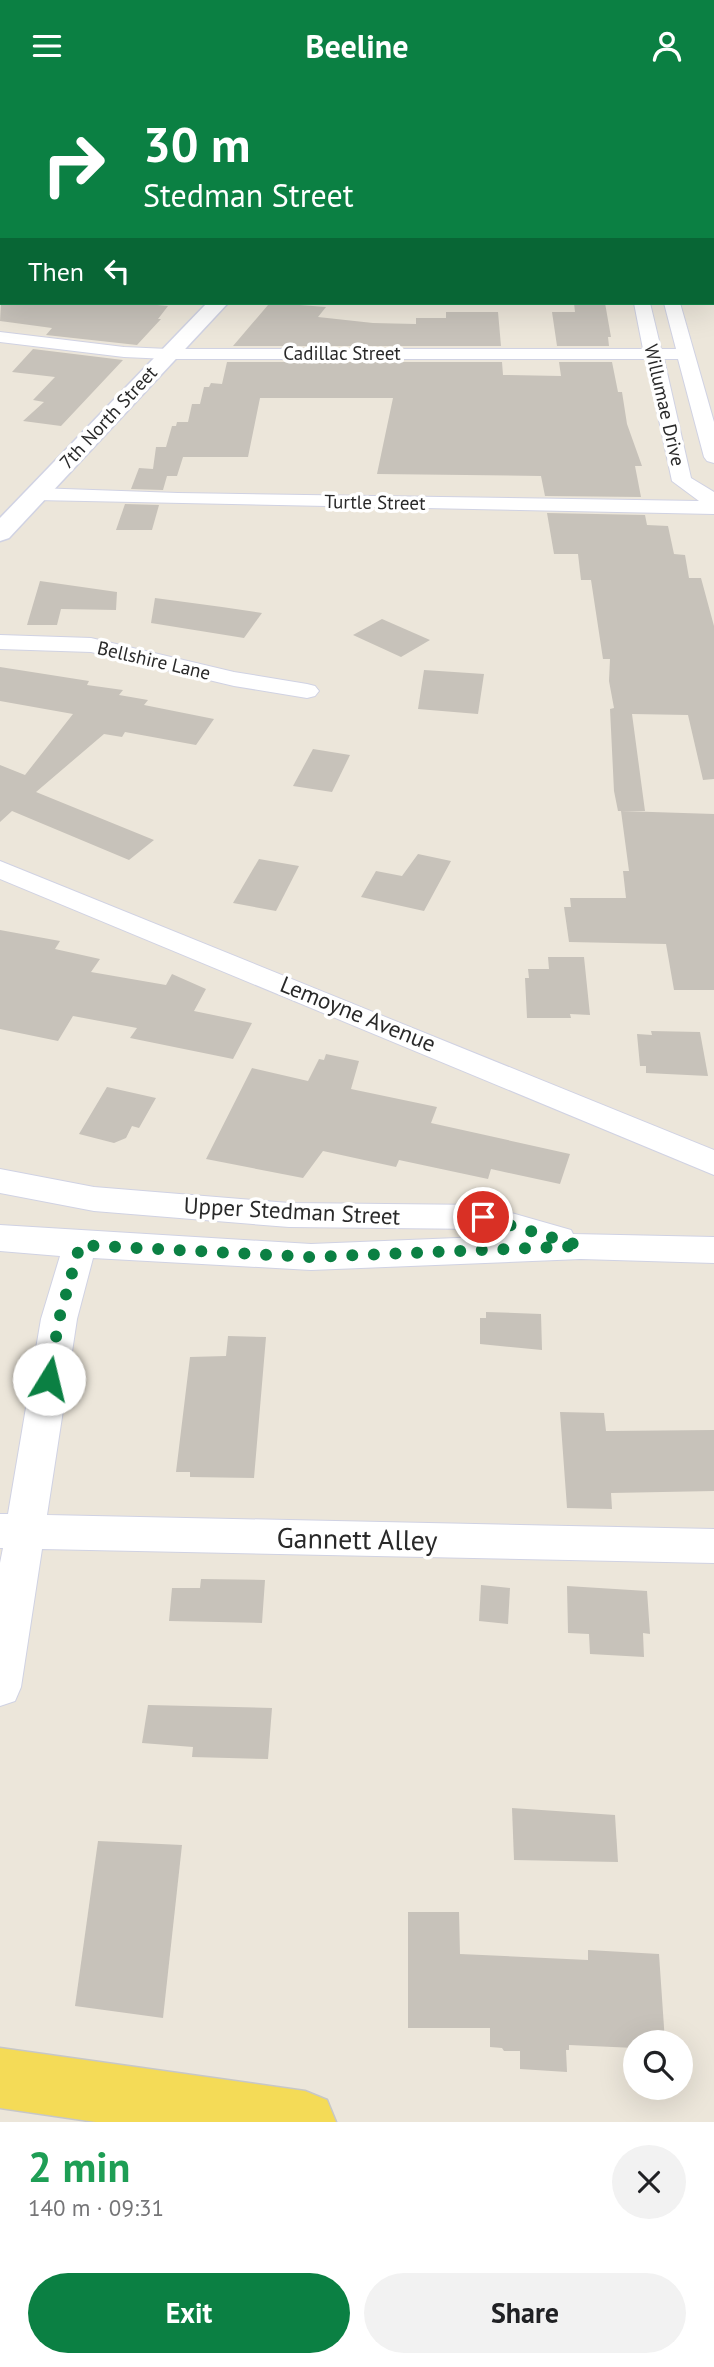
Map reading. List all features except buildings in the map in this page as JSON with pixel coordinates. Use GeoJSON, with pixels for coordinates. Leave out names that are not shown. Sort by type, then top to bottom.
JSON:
{"type":"FeatureCollection","features":[{"type":"Feature","properties":{"kind":"main road"},"geometry":{"type":"LineString","coordinates":[[0,2078],[305,2122]]}},
{"type":"Feature","properties":{"kind":"street","name":"7th North Street"},"geometry":{"type":"LineString","coordinates":[[0,533],[216,305]]}},
{"type":"Feature","properties":{"kind":"street","name":"Willumae Drive"},"geometry":{"type":"LineString","coordinates":[[642,305],[682,481],[712,501]]}},
{"type":"Feature","properties":{"kind":"street","name":"Willumae Drive"},"geometry":{"type":"LineString","coordinates":[[672,305],[714,457]]}},
{"type":"Feature","properties":{"kind":"street","name":"Cadillac Street"},"geometry":{"type":"LineString","coordinates":[[0,337],[168,355],[684,354]]}},
{"type":"Feature","properties":{"kind":"street","name":"Turtle Street"},"geometry":{"type":"LineString","coordinates":[[36,494],[192,500],[712,501]]}},
{"type":"Feature","properties":{"kind":"street","name":"Bellshire Lane"},"geometry":{"type":"LineString","coordinates":[[0,642],[91,645],[234,679],[307,691]]}},
{"type":"Feature","properties":{"kind":"street","name":"Lemoyne Avenue"},"geometry":{"type":"LineString","coordinates":[[0,869],[714,1163]]}},
{"type":"Feature","properties":{"kind":"street","name":"Upper Stedman Street"},"geometry":{"type":"LineString","coordinates":[[0,1181],[94,1199],[289,1215],[483,1217],[581,1246]]}},
{"type":"Feature","properties":{"kind":"street"},"geometry":{"type":"LineString","coordinates":[[0,1238],[80,1245],[311,1257],[581,1246],[714,1250]]}},
{"type":"Feature","properties":{"kind":"street"},"geometry":{"type":"LineString","coordinates":[[0,1687],[12,1531],[59,1319],[80,1245]]}},
{"type":"Feature","properties":{"kind":"street","name":"Gannett Alley"},"geometry":{"type":"LineString","coordinates":[[12,1531],[714,1546]]}},
{"type":"Feature","properties":{"kind":"route"},"geometry":{"type":"LineString","coordinates":[[49,1379],[59,1319],[80,1245],[311,1257],[581,1246],[483,1217]]}}]}
